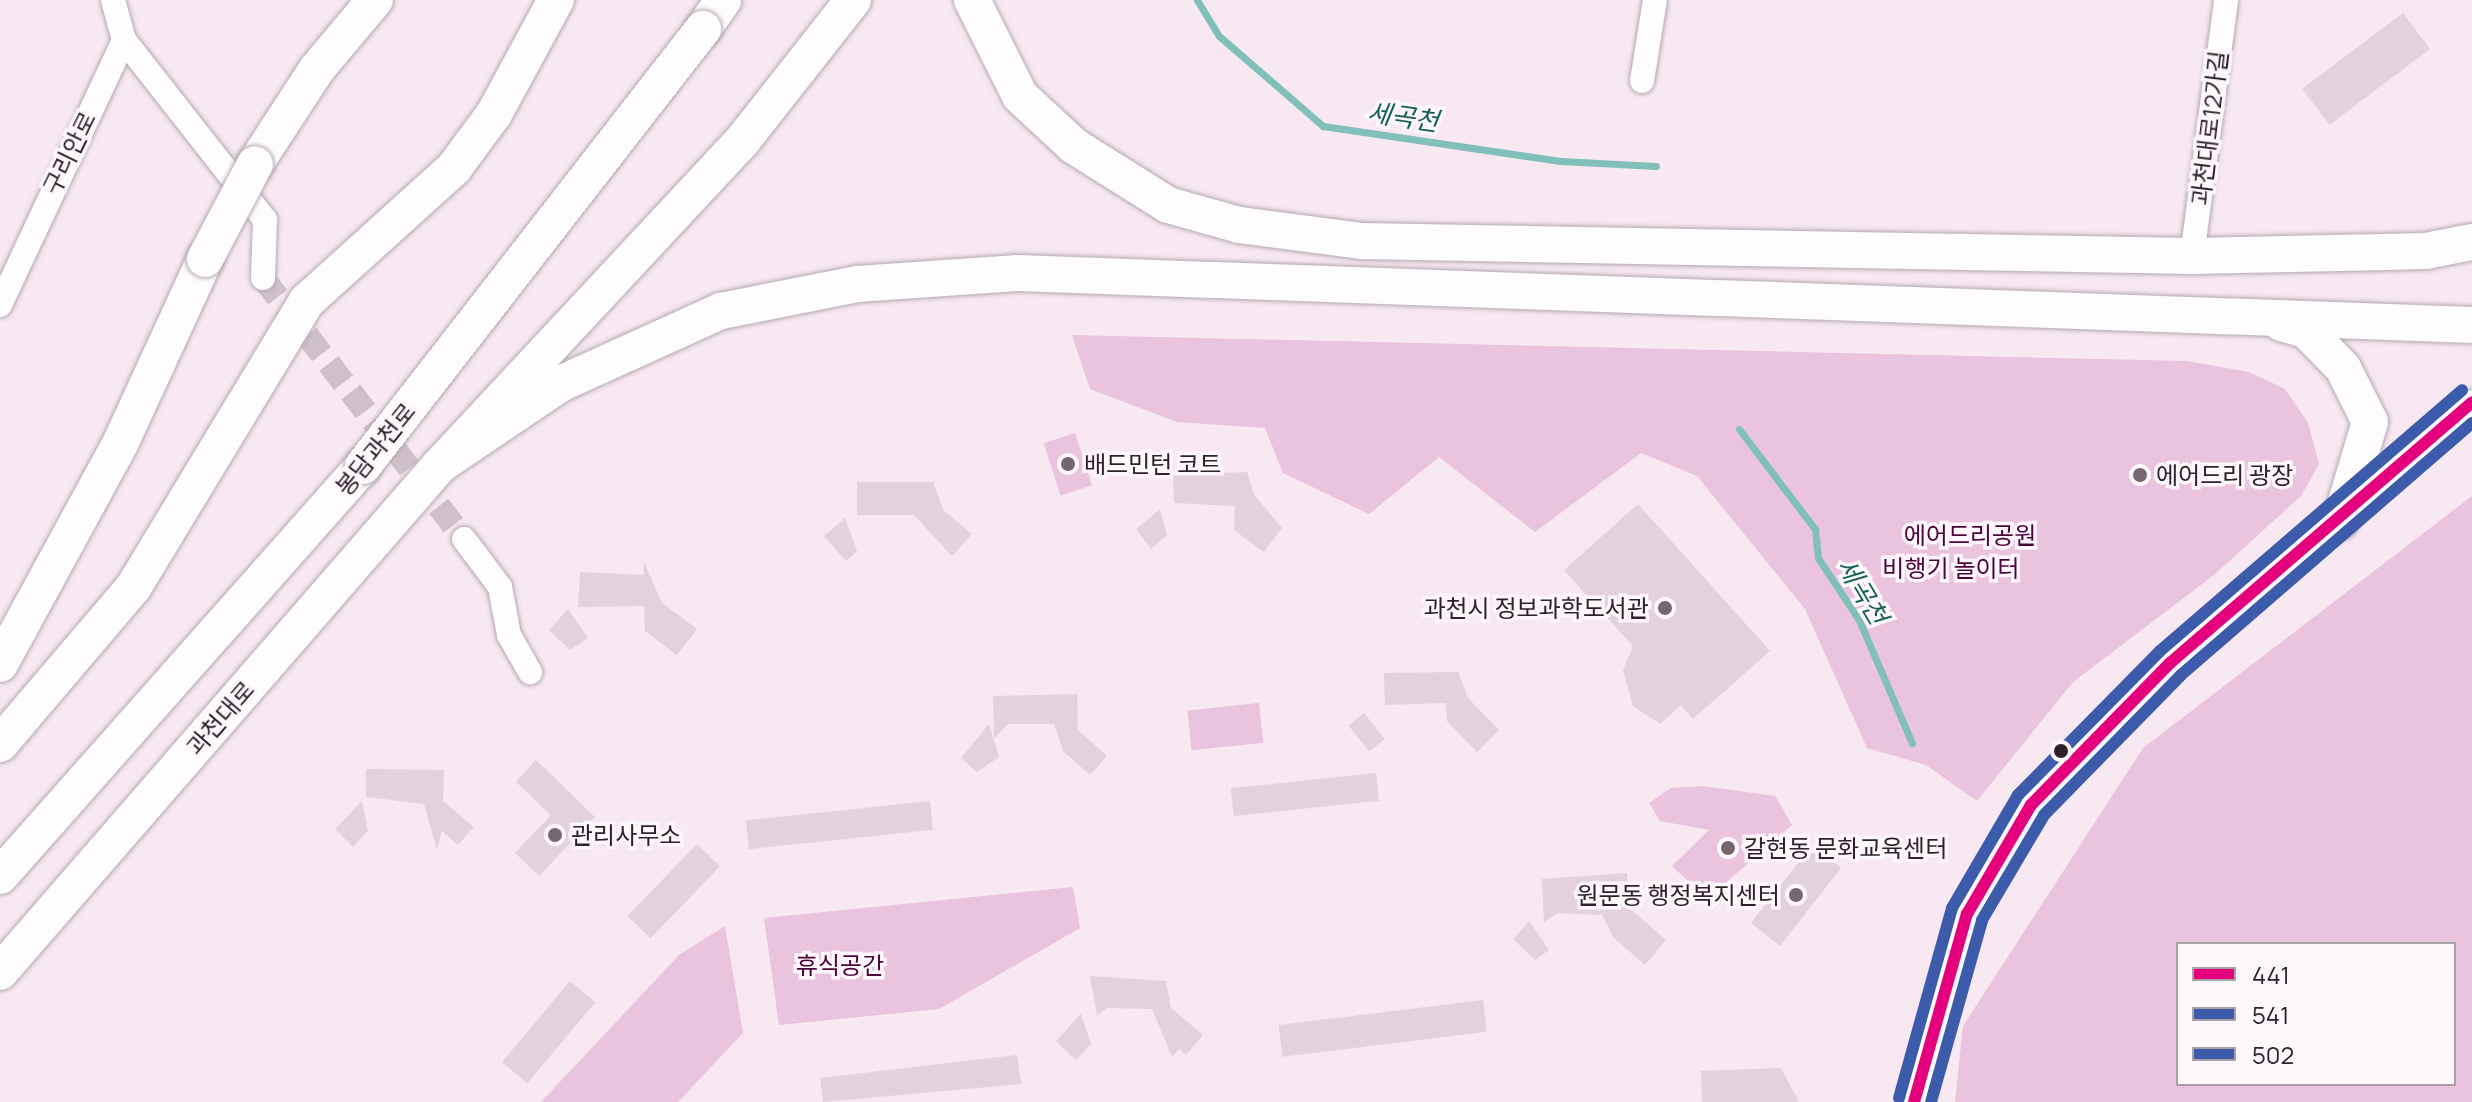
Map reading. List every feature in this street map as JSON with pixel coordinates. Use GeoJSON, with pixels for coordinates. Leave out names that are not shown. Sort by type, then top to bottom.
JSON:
{"type":"FeatureCollection","features":[{"type":"Feature","properties":{"kind":"highway"},"geometry":{"type":"LineString","coordinates":[[0,664],[120,444],[205,259],[255,164],[317,69],[375,0]]}},
{"type":"Feature","properties":{"kind":"highway"},"geometry":{"type":"LineString","coordinates":[[0,744],[133,588],[307,301],[454,168],[494,114],[556,0]]}},
{"type":"Feature","properties":{"kind":"highway","name":"봉담과천로"},"geometry":{"type":"LineString","coordinates":[[0,876],[363,466],[723,0]]}},
{"type":"Feature","properties":{"kind":"highway"},"geometry":{"type":"LineString","coordinates":[[440,465],[743,140],[853,0]]}},
{"type":"Feature","properties":{"kind":"highway"},"geometry":{"type":"LineString","coordinates":[[972,0],[1020,96],[1074,146],[1168,205],[1239,225],[1362,241],[2192,256],[2426,251],[2472,242]]}},
{"type":"Feature","properties":{"kind":"highway"},"geometry":{"type":"LineString","coordinates":[[2426,251],[2472,266]]}},
{"type":"Feature","properties":{"kind":"highway"},"geometry":{"type":"LineString","coordinates":[[440,465],[560,384],[721,311],[872,283],[1018,273],[1441,282],[2472,325]]}},
{"type":"Feature","properties":{"kind":"highway"},"geometry":{"type":"LineString","coordinates":[[2260,317],[2306,330],[2343,368],[2370,422],[2340,522]]}},
{"type":"Feature","properties":{"kind":"highway","name":"과천대로"},"geometry":{"type":"LineString","coordinates":[[0,972],[440,465]]}},
{"type":"Feature","properties":{"kind":"street"},"geometry":{"type":"LineString","coordinates":[[113,0],[124,40],[265,220],[263,278]]}},
{"type":"Feature","properties":{"kind":"street"},"geometry":{"type":"LineString","coordinates":[[1642,81],[1655,0]]}},
{"type":"Feature","properties":{"kind":"street","name":"과천대로12가길"},"geometry":{"type":"LineString","coordinates":[[2192,256],[2226,0]]}},
{"type":"Feature","properties":{"kind":"street","name":"구리안로"},"geometry":{"type":"LineString","coordinates":[[0,305],[124,40]]}},
{"type":"Feature","properties":{"kind":"street"},"geometry":{"type":"LineString","coordinates":[[1914,1102],[1967,914],[2031,805],[2170,663],[2340,522],[2472,402]]}},
{"type":"Feature","properties":{"kind":"street"},"geometry":{"type":"LineString","coordinates":[[464,539],[500,587],[509,635],[530,672]]}},
{"type":"Feature","properties":{"kind":"green space","name":"에어드리공원"},"geometry":{"type":"Polygon","coordinates":[[[1072,335],[2187,361],[2249,372],[2285,389],[2308,423],[2319,464],[2301,496],[2214,575],[2073,682],[1977,801],[1926,765],[1867,748],[1805,609],[1697,476],[1641,453],[1535,532],[1439,457],[1369,514],[1283,473],[1265,428],[1177,422],[1090,389],[1072,335]]]}},
{"type":"Feature","properties":{"kind":"green space","name":"배드민턴 코트"},"geometry":{"type":"Polygon","coordinates":[[[1075,433],[1092,485],[1061,496],[1044,443],[1075,433]]]}},
{"type":"Feature","properties":{"kind":"green space"},"geometry":{"type":"Polygon","coordinates":[[[2472,496],[2472,1102],[1955,1102],[1963,1026],[2143,748],[2472,496]]]}},
{"type":"Feature","properties":{"kind":"green space"},"geometry":{"type":"Polygon","coordinates":[[[1259,703],[1263,743],[1192,750],[1187,711],[1259,703]]]}},
{"type":"Feature","properties":{"kind":"green space","name":"갈현동 문화교육센터"},"geometry":{"type":"Polygon","coordinates":[[[1703,786],[1775,796],[1792,825],[1707,899],[1672,866],[1709,830],[1660,821],[1649,803],[1671,788],[1703,786]]]}},
{"type":"Feature","properties":{"kind":"green space","name":"휴식공간"},"geometry":{"type":"Polygon","coordinates":[[[1073,887],[1080,928],[939,1009],[779,1025],[764,918],[1073,887]]]}},
{"type":"Feature","properties":{"kind":"green space","name":"휴식공간"},"geometry":{"type":"Polygon","coordinates":[[[725,926],[743,1033],[678,1102],[541,1102],[679,955],[725,926]]]}},
{"type":"Feature","properties":{"kind":"building"},"geometry":{"type":"Polygon","coordinates":[[[2403,13],[2430,49],[2329,125],[2302,89],[2403,13]]]}},
{"type":"Feature","properties":{"kind":"building"},"geometry":{"type":"Polygon","coordinates":[[[1247,472],[1254,495],[1282,528],[1264,552],[1234,530],[1235,506],[1174,503],[1173,475],[1247,472]]]}},
{"type":"Feature","properties":{"kind":"building"},"geometry":{"type":"Polygon","coordinates":[[[857,482],[933,482],[943,510],[972,534],[952,556],[914,515],[857,515],[857,482]]]}},
{"type":"Feature","properties":{"kind":"building","name":"과천시 정보과학도서관"},"geometry":{"type":"Polygon","coordinates":[[[1638,504],[1770,651],[1693,719],[1681,705],[1660,724],[1633,706],[1623,670],[1633,646],[1564,570],[1638,504]]]}},
{"type":"Feature","properties":{"kind":"building"},"geometry":{"type":"Polygon","coordinates":[[[1160,509],[1167,535],[1151,549],[1136,529],[1160,509]]]}},
{"type":"Feature","properties":{"kind":"building"},"geometry":{"type":"Polygon","coordinates":[[[845,518],[857,551],[846,561],[824,536],[845,518]]]}},
{"type":"Feature","properties":{"kind":"building"},"geometry":{"type":"Polygon","coordinates":[[[644,562],[662,603],[697,629],[677,655],[645,631],[644,606],[578,607],[580,572],[644,575],[644,562]]]}},
{"type":"Feature","properties":{"kind":"building"},"geometry":{"type":"Polygon","coordinates":[[[568,609],[588,638],[570,650],[549,630],[568,609]]]}},
{"type":"Feature","properties":{"kind":"building"},"geometry":{"type":"Polygon","coordinates":[[[1458,672],[1468,698],[1499,730],[1477,752],[1447,721],[1446,703],[1385,705],[1384,673],[1458,672]]]}},
{"type":"Feature","properties":{"kind":"building"},"geometry":{"type":"Polygon","coordinates":[[[1077,694],[1078,730],[1107,756],[1090,775],[1063,751],[1054,724],[1008,724],[994,739],[993,696],[1077,694]]]}},
{"type":"Feature","properties":{"kind":"building"},"geometry":{"type":"Polygon","coordinates":[[[1364,713],[1385,739],[1369,751],[1348,726],[1364,713]]]}},
{"type":"Feature","properties":{"kind":"building"},"geometry":{"type":"Polygon","coordinates":[[[989,724],[999,757],[977,772],[961,758],[989,724]]]}},
{"type":"Feature","properties":{"kind":"building","name":"관리사무소"},"geometry":{"type":"Polygon","coordinates":[[[536,760],[595,817],[539,876],[515,853],[551,815],[516,782],[536,760]]]}},
{"type":"Feature","properties":{"kind":"building"},"geometry":{"type":"Polygon","coordinates":[[[366,769],[444,770],[443,801],[474,827],[458,845],[442,831],[437,850],[424,804],[366,797],[366,769]]]}},
{"type":"Feature","properties":{"kind":"building"},"geometry":{"type":"Polygon","coordinates":[[[1376,773],[1379,801],[1234,816],[1231,788],[1376,773]]]}},
{"type":"Feature","properties":{"kind":"building"},"geometry":{"type":"Polygon","coordinates":[[[362,801],[368,831],[353,847],[335,829],[362,801]]]}},
{"type":"Feature","properties":{"kind":"building"},"geometry":{"type":"Polygon","coordinates":[[[930,801],[933,830],[749,849],[746,820],[930,801]]]}},
{"type":"Feature","properties":{"kind":"building"},"geometry":{"type":"Polygon","coordinates":[[[697,844],[720,866],[651,938],[628,916],[697,844]]]}},
{"type":"Feature","properties":{"kind":"building","name":"원문동 행정복지센터"},"geometry":{"type":"Polygon","coordinates":[[[1812,845],[1841,868],[1780,946],[1751,923],[1812,845]]]}},
{"type":"Feature","properties":{"kind":"building"},"geometry":{"type":"Polygon","coordinates":[[[1627,873],[1629,908],[1666,940],[1645,965],[1614,938],[1602,915],[1558,913],[1544,922],[1542,879],[1627,873]]]}},
{"type":"Feature","properties":{"kind":"building"},"geometry":{"type":"Polygon","coordinates":[[[1529,921],[1549,950],[1535,960],[1513,939],[1529,921]]]}},
{"type":"Feature","properties":{"kind":"building"},"geometry":{"type":"Polygon","coordinates":[[[1090,976],[1166,981],[1171,1008],[1203,1035],[1186,1055],[1179,1049],[1172,1057],[1152,1009],[1107,1008],[1097,1015],[1090,976]]]}},
{"type":"Feature","properties":{"kind":"building"},"geometry":{"type":"Polygon","coordinates":[[[570,981],[595,1002],[527,1083],[502,1062],[570,981]]]}},
{"type":"Feature","properties":{"kind":"building"},"geometry":{"type":"Polygon","coordinates":[[[1483,1000],[1487,1032],[1282,1057],[1279,1025],[1483,1000]]]}},
{"type":"Feature","properties":{"kind":"building"},"geometry":{"type":"Polygon","coordinates":[[[1081,1014],[1091,1044],[1076,1060],[1056,1041],[1081,1014]]]}},
{"type":"Feature","properties":{"kind":"building"},"geometry":{"type":"Polygon","coordinates":[[[1017,1055],[1021,1084],[823,1102],[820,1078],[1017,1055]]]}},
{"type":"Feature","properties":{"kind":"building"},"geometry":{"type":"Polygon","coordinates":[[[1781,1068],[1799,1102],[1702,1102],[1701,1071],[1781,1068]]]}},
{"type":"Feature","properties":{"kind":"waterway","name":"세곡천"},"geometry":{"type":"LineString","coordinates":[[1197,0],[1219,36],[1323,126],[1560,161],[1656,166]]}},
{"type":"Feature","properties":{"kind":"waterway","name":"세곡천"},"geometry":{"type":"LineString","coordinates":[[1739,429],[1815,529],[1818,558],[1859,620],[1912,743]]}},
{"type":"Feature","properties":{"kind":"tunnel"},"geometry":{"type":"LineString","coordinates":[[263,278],[464,539]]}},
{"type":"Feature","properties":{"kind":"transit line","name":"502"},"geometry":{"type":"LineString","coordinates":[[1899,1098],[1952,908],[2018,795],[2160,651],[2462,390]]}},
{"type":"Feature","properties":{"kind":"transit line","name":"441"},"geometry":{"type":"LineString","coordinates":[[1914,1102],[1967,914],[2031,805],[2170,663],[2472,402]]}},
{"type":"Feature","properties":{"kind":"transit line","name":"541"},"geometry":{"type":"LineString","coordinates":[[1931,1102],[1982,920],[2044,815],[2181,675],[2472,423]]}},
{"type":"Feature","properties":{"kind":"place","name":"배드민턴 코트"},"geometry":{"type":"Point","coordinates":[1068,464]}},
{"type":"Feature","properties":{"kind":"place","name":"에어드리 광장"},"geometry":{"type":"Point","coordinates":[2140,475]}},
{"type":"Feature","properties":{"kind":"place","name":"과천시 정보과학도서관"},"geometry":{"type":"Point","coordinates":[1665,608]}},
{"type":"Feature","properties":{"kind":"place","name":"관리사무소"},"geometry":{"type":"Point","coordinates":[555,835]}},
{"type":"Feature","properties":{"kind":"place","name":"갈현동 문화교육센터"},"geometry":{"type":"Point","coordinates":[1728,848]}},
{"type":"Feature","properties":{"kind":"place","name":"원문동 행정복지센터"},"geometry":{"type":"Point","coordinates":[1796,895]}},
{"type":"Feature","properties":{"kind":"park label","name":"비행기 놀이터"},"geometry":{"type":"Point","coordinates":[1951,568]}}]}
